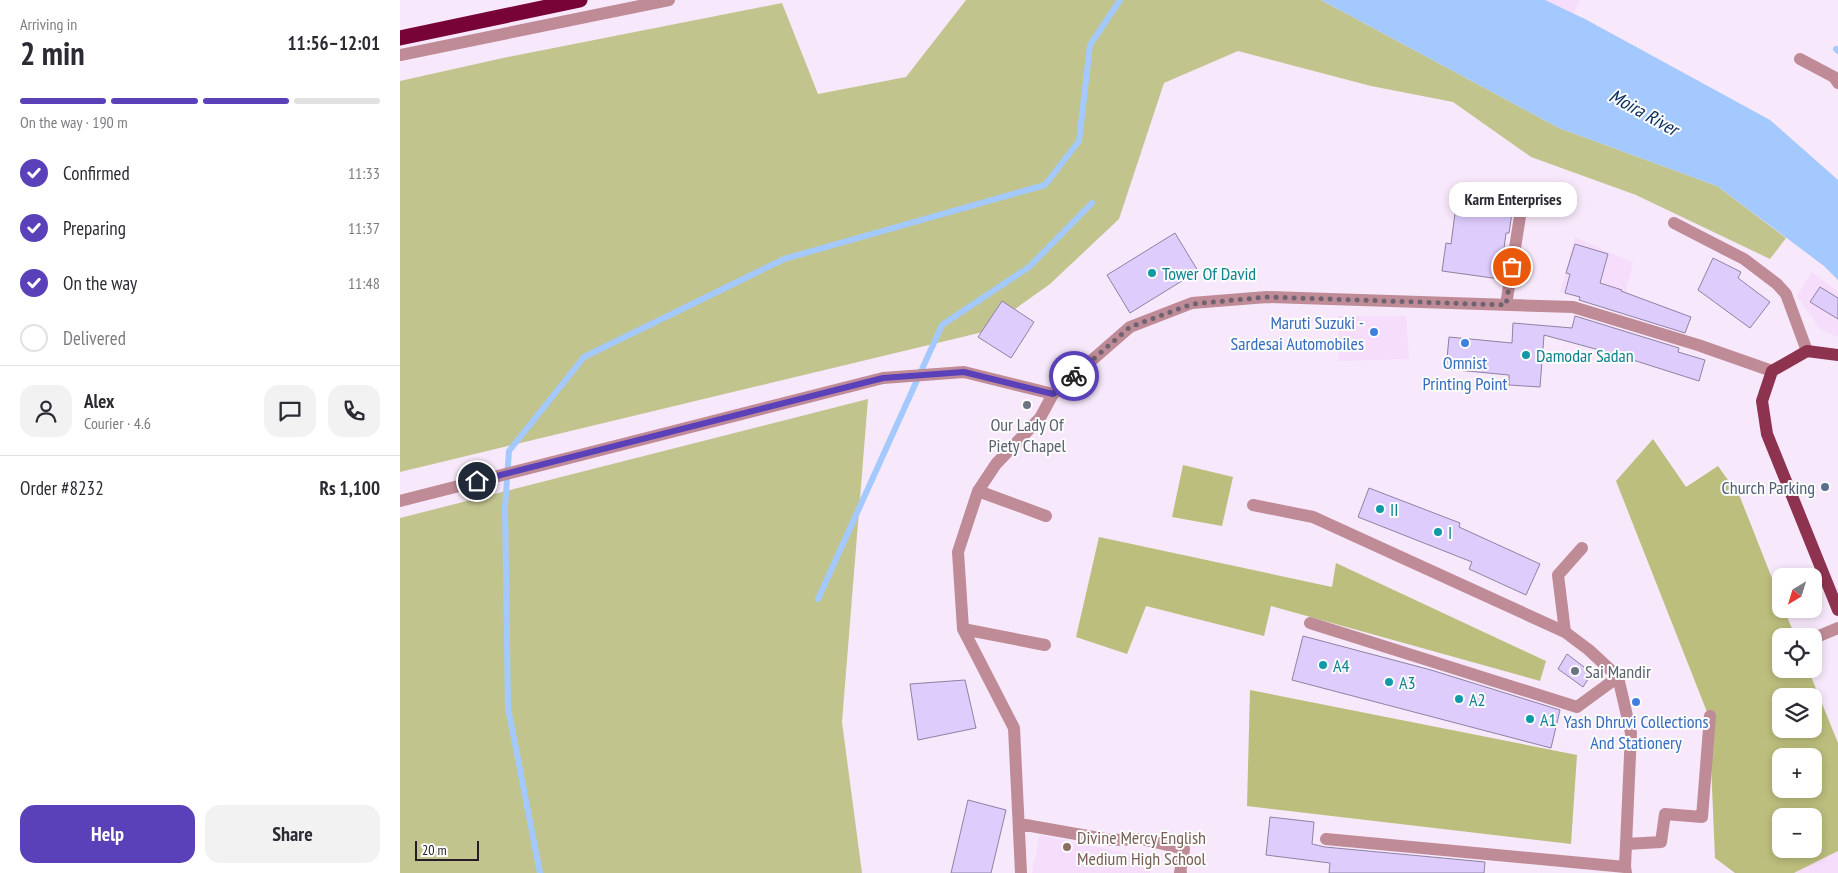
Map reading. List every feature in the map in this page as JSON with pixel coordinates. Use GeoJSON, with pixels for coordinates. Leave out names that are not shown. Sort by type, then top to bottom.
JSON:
{"type":"FeatureCollection","features":[{"type":"Feature","properties":{"kind":"highway"},"geometry":{"type":"LineString","coordinates":[[400,38],[580,0]]}},
{"type":"Feature","properties":{"kind":"main road"},"geometry":{"type":"LineString","coordinates":[[1838,355],[1807,351],[1772,371],[1762,401],[1767,434],[1838,610]]}},
{"type":"Feature","properties":{"kind":"street"},"geometry":{"type":"LineString","coordinates":[[400,55],[668,0]]}},
{"type":"Feature","properties":{"kind":"street"},"geometry":{"type":"LineString","coordinates":[[1800,59],[1834,77],[1838,83]]}},
{"type":"Feature","properties":{"kind":"street"},"geometry":{"type":"LineString","coordinates":[[1506,305],[1524,191]]}},
{"type":"Feature","properties":{"kind":"street"},"geometry":{"type":"LineString","coordinates":[[1674,223],[1744,259],[1776,284],[1786,294],[1807,351]]}},
{"type":"Feature","properties":{"kind":"street"},"geometry":{"type":"LineString","coordinates":[[1021,873],[1014,728],[964,629],[958,552],[978,491],[1002,457],[1040,418],[1053,394],[1130,327],[1192,304],[1267,297],[1573,307],[1698,345],[1772,371]]}},
{"type":"Feature","properties":{"kind":"street"},"geometry":{"type":"LineString","coordinates":[[400,501],[883,378],[964,372],[1053,394]]}},
{"type":"Feature","properties":{"kind":"street"},"geometry":{"type":"LineString","coordinates":[[978,491],[1046,516]]}},
{"type":"Feature","properties":{"kind":"street"},"geometry":{"type":"LineString","coordinates":[[1253,505],[1313,517],[1565,632],[1589,650],[1618,678],[1631,733],[1625,870],[1326,839]]}},
{"type":"Feature","properties":{"kind":"street"},"geometry":{"type":"LineString","coordinates":[[1565,632],[1558,576],[1582,548]]}},
{"type":"Feature","properties":{"kind":"street"},"geometry":{"type":"LineString","coordinates":[[1310,623],[1577,707],[1618,678]]}},
{"type":"Feature","properties":{"kind":"street"},"geometry":{"type":"LineString","coordinates":[[1822,635],[1838,628]]}},
{"type":"Feature","properties":{"kind":"street"},"geometry":{"type":"LineString","coordinates":[[964,629],[1045,645]]}},
{"type":"Feature","properties":{"kind":"street"},"geometry":{"type":"LineString","coordinates":[[1626,844],[1661,842],[1665,814],[1702,817],[1710,716]]}},
{"type":"Feature","properties":{"kind":"street"},"geometry":{"type":"LineString","coordinates":[[1020,824],[1110,840],[1142,839],[1184,850],[1180,873],[1182,873]]}},
{"type":"Feature","properties":{"kind":"shaded area"},"geometry":{"type":"Polygon","coordinates":[[[1545,0],[1580,0],[1574,14],[1545,0]]]}},
{"type":"Feature","properties":{"kind":"shaded area"},"geometry":{"type":"Polygon","coordinates":[[[1575,237],[1633,263],[1621,309],[1560,292],[1575,237]]]}},
{"type":"Feature","properties":{"kind":"shaded area"},"geometry":{"type":"Polygon","coordinates":[[[1812,272],[1838,292],[1838,337],[1821,330],[1797,296],[1812,272]]]}},
{"type":"Feature","properties":{"kind":"shaded area"},"geometry":{"type":"Polygon","coordinates":[[[1338,316],[1406,316],[1409,359],[1339,361],[1338,316]]]}},
{"type":"Feature","properties":{"kind":"shaded area","name":"Divine Mercy English Medium High School"},"geometry":{"type":"Polygon","coordinates":[[[1040,835],[1153,859],[1150,873],[1032,873],[1040,835]]]}},
{"type":"Feature","properties":{"kind":"shaded area"},"geometry":{"type":"Polygon","coordinates":[[[1838,851],[1838,873],[1794,873],[1838,851]]]}},
{"type":"Feature","properties":{"kind":"green space"},"geometry":{"type":"Polygon","coordinates":[[[966,0],[1321,0],[1559,128],[1717,186],[1786,238],[1770,259],[1636,195],[1531,157],[1453,102],[1371,86],[1238,51],[1164,83],[1119,219],[1050,284],[983,332],[400,472],[400,81],[503,58],[782,3],[818,94],[906,77],[966,0]]]}},
{"type":"Feature","properties":{"kind":"green space"},"geometry":{"type":"Polygon","coordinates":[[[868,399],[842,722],[862,873],[400,873],[400,518],[868,399]]]}},
{"type":"Feature","properties":{"kind":"green space"},"geometry":{"type":"Polygon","coordinates":[[[1653,439],[1686,487],[1718,466],[1740,497],[1772,578],[1772,618],[1788,618],[1792,628],[1772,628],[1772,678],[1812,678],[1816,688],[1772,688],[1772,738],[1822,738],[1822,704],[1838,743],[1838,851],[1794,873],[1735,873],[1715,858],[1709,717],[1616,481],[1653,439]]]}},
{"type":"Feature","properties":{"kind":"green space"},"geometry":{"type":"Polygon","coordinates":[[[1183,465],[1233,477],[1222,526],[1172,517],[1183,465]]]}},
{"type":"Feature","properties":{"kind":"green space"},"geometry":{"type":"Polygon","coordinates":[[[1099,537],[1332,587],[1336,563],[1546,661],[1540,681],[1271,606],[1264,636],[1146,606],[1127,654],[1076,637],[1099,537]]]}},
{"type":"Feature","properties":{"kind":"green space"},"geometry":{"type":"Polygon","coordinates":[[[1250,690],[1577,755],[1571,844],[1247,806],[1250,690]]]}},
{"type":"Feature","properties":{"kind":"water","name":"Moira River"},"geometry":{"type":"Polygon","coordinates":[[[1321,0],[1545,0],[1585,19],[1770,120],[1838,180],[1838,280],[1824,266],[1717,186],[1559,128],[1321,0]]]}},
{"type":"Feature","properties":{"kind":"building"},"geometry":{"type":"Polygon","coordinates":[[[1457,198],[1513,206],[1509,233],[1506,233],[1500,279],[1442,271],[1446,243],[1451,244],[1457,198]]]}},
{"type":"Feature","properties":{"kind":"building","name":"Tower Of David"},"geometry":{"type":"Polygon","coordinates":[[[1175,233],[1198,271],[1130,313],[1107,275],[1175,233]]]}},
{"type":"Feature","properties":{"kind":"building"},"geometry":{"type":"Polygon","coordinates":[[[1575,244],[1608,254],[1600,283],[1691,317],[1685,333],[1579,300],[1580,297],[1565,293],[1570,274],[1566,273],[1575,244]]]}},
{"type":"Feature","properties":{"kind":"building"},"geometry":{"type":"Polygon","coordinates":[[[1713,258],[1741,272],[1738,278],[1770,302],[1750,328],[1698,290],[1713,258]]]}},
{"type":"Feature","properties":{"kind":"building"},"geometry":{"type":"Polygon","coordinates":[[[1820,287],[1838,298],[1838,319],[1810,302],[1820,287]]]}},
{"type":"Feature","properties":{"kind":"building"},"geometry":{"type":"Polygon","coordinates":[[[1002,301],[1034,322],[1011,358],[978,337],[1002,301]]]}},
{"type":"Feature","properties":{"kind":"building"},"geometry":{"type":"Polygon","coordinates":[[[1575,316],[1679,348],[1678,352],[1705,360],[1699,381],[1614,354],[1544,335],[1540,387],[1509,385],[1509,375],[1446,369],[1449,337],[1512,343],[1513,323],[1572,328],[1575,316]]]}},
{"type":"Feature","properties":{"kind":"building"},"geometry":{"type":"Polygon","coordinates":[[[1369,488],[1460,523],[1459,527],[1540,564],[1526,595],[1469,569],[1472,562],[1358,517],[1369,488]]]}},
{"type":"Feature","properties":{"kind":"building"},"geometry":{"type":"Polygon","coordinates":[[[1303,636],[1431,670],[1560,710],[1551,748],[1292,680],[1303,636]]]}},
{"type":"Feature","properties":{"kind":"building","name":"Sai Mandir"},"geometry":{"type":"Polygon","coordinates":[[[1567,654],[1592,673],[1583,687],[1558,669],[1567,654]]]}},
{"type":"Feature","properties":{"kind":"building"},"geometry":{"type":"Polygon","coordinates":[[[965,680],[976,728],[918,740],[910,684],[965,680]]]}},
{"type":"Feature","properties":{"kind":"building"},"geometry":{"type":"Polygon","coordinates":[[[968,800],[1006,810],[991,873],[951,873],[968,800]]]}},
{"type":"Feature","properties":{"kind":"building"},"geometry":{"type":"Polygon","coordinates":[[[1270,817],[1314,822],[1312,844],[1325,847],[1485,862],[1484,873],[1329,873],[1330,863],[1266,855],[1270,817]]]}},
{"type":"Feature","properties":{"kind":"waterway"},"geometry":{"type":"LineString","coordinates":[[540,873],[508,708],[505,507],[509,451],[584,357],[784,259],[1045,185],[1079,141],[1090,45],[1120,0]]}},
{"type":"Feature","properties":{"kind":"waterway"},"geometry":{"type":"LineString","coordinates":[[818,599],[942,325],[1029,267],[1092,203]]}},
{"type":"Feature","properties":{"kind":"way so far"},"geometry":{"type":"LineString","coordinates":[[1074,376],[1130,327],[1192,304],[1267,297],[1506,305],[1512,267]]}},
{"type":"Feature","properties":{"kind":"place","name":"Karm Enterprises"},"geometry":{"type":"Point","coordinates":[1512,267]}},
{"type":"Feature","properties":{"kind":"place","name":"Tower Of David"},"geometry":{"type":"Point","coordinates":[1152,273]}},
{"type":"Feature","properties":{"kind":"place","name":"Maruti Suzuki - Sardesai Automobiles"},"geometry":{"type":"Point","coordinates":[1374,332]}},
{"type":"Feature","properties":{"kind":"place","name":"Omnist Printing Point"},"geometry":{"type":"Point","coordinates":[1465,343]}},
{"type":"Feature","properties":{"kind":"place","name":"Damodar Sadan"},"geometry":{"type":"Point","coordinates":[1526,355]}},
{"type":"Feature","properties":{"kind":"place","name":"Our Lady Of Piety Chapel"},"geometry":{"type":"Point","coordinates":[1027,405]}},
{"type":"Feature","properties":{"kind":"place","name":"Church Parking"},"geometry":{"type":"Point","coordinates":[1825,487]}},
{"type":"Feature","properties":{"kind":"place","name":"II"},"geometry":{"type":"Point","coordinates":[1380,509]}},
{"type":"Feature","properties":{"kind":"place","name":"I"},"geometry":{"type":"Point","coordinates":[1438,532]}},
{"type":"Feature","properties":{"kind":"place","name":"A4"},"geometry":{"type":"Point","coordinates":[1323,665]}},
{"type":"Feature","properties":{"kind":"place","name":"Sai Mandir"},"geometry":{"type":"Point","coordinates":[1575,671]}},
{"type":"Feature","properties":{"kind":"place","name":"A3"},"geometry":{"type":"Point","coordinates":[1389,682]}},
{"type":"Feature","properties":{"kind":"place","name":"A2"},"geometry":{"type":"Point","coordinates":[1459,699]}},
{"type":"Feature","properties":{"kind":"place","name":"Yash Dhruvi Collections And Stationery"},"geometry":{"type":"Point","coordinates":[1636,702]}},
{"type":"Feature","properties":{"kind":"place","name":"A1"},"geometry":{"type":"Point","coordinates":[1530,719]}},
{"type":"Feature","properties":{"kind":"place","name":"Divine Mercy English Medium High School"},"geometry":{"type":"Point","coordinates":[1067,847]}},
{"type":"Feature","properties":{"kind":"route"},"geometry":{"type":"LineString","coordinates":[[477,481],[883,378],[964,372],[1053,394],[1074,376]]}}]}
